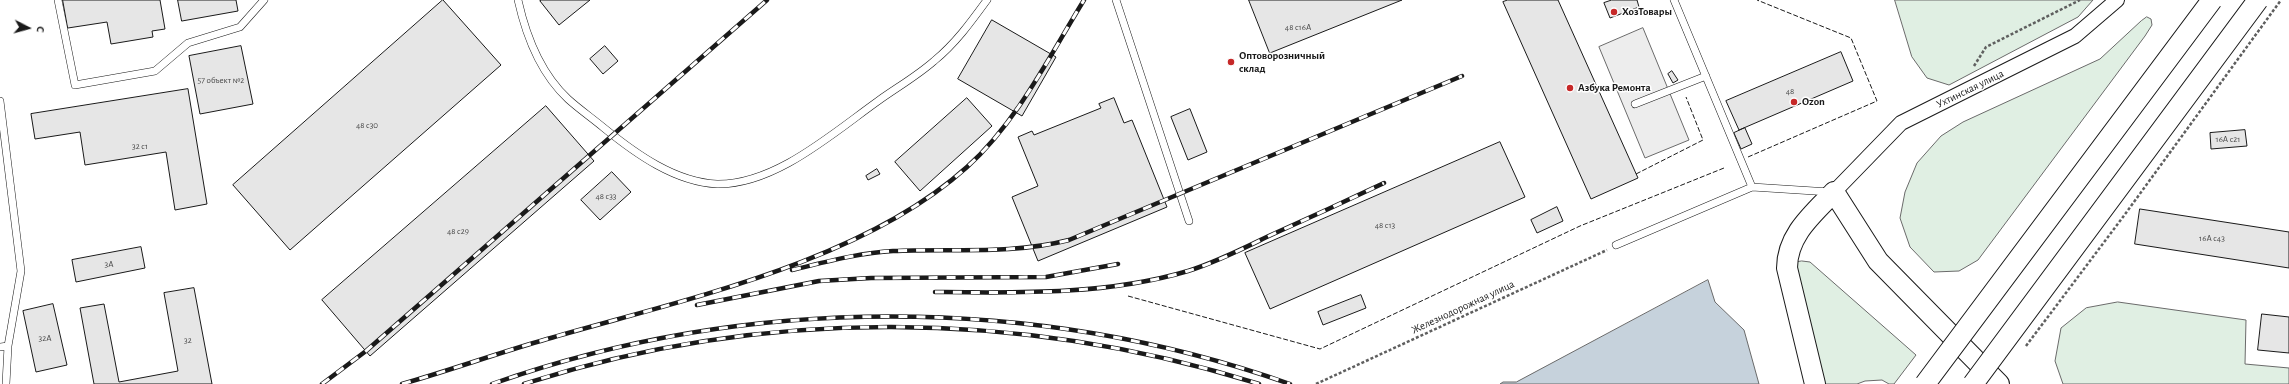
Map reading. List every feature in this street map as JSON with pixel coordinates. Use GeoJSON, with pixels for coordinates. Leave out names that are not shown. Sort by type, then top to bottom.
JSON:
{"type":"FeatureCollection","features":[{"type":"Feature","properties":{"kind":"main road"},"geometry":{"type":"LineString","coordinates":[[1925,384],[2212,0]]}},
{"type":"Feature","properties":{"kind":"main road"},"geometry":{"type":"LineString","coordinates":[[1973,384],[2258,0]]}},
{"type":"Feature","properties":{"kind":"main road"},"geometry":{"type":"LineString","coordinates":[[1815,384],[1787,268],[1787,258],[1789,248],[1798,230],[1834,192],[1878,261],[1999,384]]}},
{"type":"Feature","properties":{"kind":"street","name":"Ухтинская улица"},"geometry":{"type":"LineString","coordinates":[[1834,192],[1901,123],[2075,36],[2117,0]]}},
{"type":"Feature","properties":{"kind":"lane"},"geometry":{"type":"LineString","coordinates":[[58,0],[75,85],[155,71],[188,44],[240,27],[264,0]]}},
{"type":"Feature","properties":{"kind":"lane"},"geometry":{"type":"LineString","coordinates":[[518,0],[524,28],[536,56],[567,98],[613,136],[657,165],[697,181],[717,184],[744,182],[767,174],[816,145],[934,62],[956,40],[987,0]]}},
{"type":"Feature","properties":{"kind":"lane"},"geometry":{"type":"LineString","coordinates":[[1116,0],[1189,221]]}},
{"type":"Feature","properties":{"kind":"lane"},"geometry":{"type":"LineString","coordinates":[[1674,0],[1752,187]]}},
{"type":"Feature","properties":{"kind":"lane"},"geometry":{"type":"LineString","coordinates":[[1635,104],[1706,76]]}},
{"type":"Feature","properties":{"kind":"lane"},"geometry":{"type":"LineString","coordinates":[[0,102],[3,144],[21,271],[8,346],[6,384]]}},
{"type":"Feature","properties":{"kind":"lane"},"geometry":{"type":"LineString","coordinates":[[1616,245],[1752,187],[1834,192]]}},
{"type":"Feature","properties":{"kind":"lane"},"geometry":{"type":"LineString","coordinates":[[0,347],[8,346]]}},
{"type":"Feature","properties":{"kind":"path"},"geometry":{"type":"LineString","coordinates":[[1974,66],[1986,47],[2080,0]]}},
{"type":"Feature","properties":{"kind":"path"},"geometry":{"type":"LineString","coordinates":[[2025,347],[2123,217],[2281,0]]}},
{"type":"Feature","properties":{"kind":"path","name":"Железнодорожная улица"},"geometry":{"type":"LineString","coordinates":[[1316,384],[1616,245]]}},
{"type":"Feature","properties":{"kind":"green space"},"geometry":{"type":"Polygon","coordinates":[[[1895,0],[2093,0],[2078,17],[1949,85],[1927,78],[1912,57],[1895,0]]]}},
{"type":"Feature","properties":{"kind":"green space"},"geometry":{"type":"Polygon","coordinates":[[[2147,17],[2151,19],[2152,25],[2145,36],[1978,260],[1959,271],[1934,272],[1910,247],[1900,218],[1905,192],[1917,163],[1941,136],[1963,122],[2100,59],[2147,17]]]}},
{"type":"Feature","properties":{"kind":"green space"},"geometry":{"type":"Polygon","coordinates":[[[1797,262],[1810,262],[1916,355],[1894,384],[1889,384],[1882,380],[1865,381],[1857,384],[1822,384],[1793,269],[1797,262]]]}},
{"type":"Feature","properties":{"kind":"green space"},"geometry":{"type":"Polygon","coordinates":[[[2118,302],[2246,320],[2245,364],[2289,368],[2289,384],[2063,384],[2055,361],[2061,328],[2086,308],[2118,302]]]}},
{"type":"Feature","properties":{"kind":"shaded area"},"geometry":{"type":"Polygon","coordinates":[[[1643,28],[1689,140],[1645,158],[1599,47],[1643,28]]]}},
{"type":"Feature","properties":{"kind":"shaded area"},"geometry":{"type":"Polygon","coordinates":[[[1708,280],[1715,302],[1744,330],[1759,384],[1500,384],[1503,382],[1516,382],[1708,280]]]}},
{"type":"Feature","properties":{"kind":"building"},"geometry":{"type":"Polygon","coordinates":[[[63,0],[160,0],[165,29],[152,31],[153,37],[111,44],[107,22],[68,28],[63,0]]]}},
{"type":"Feature","properties":{"kind":"building"},"geometry":{"type":"Polygon","coordinates":[[[178,0],[236,0],[238,11],[182,21],[178,0]]]}},
{"type":"Feature","properties":{"kind":"building"},"geometry":{"type":"Polygon","coordinates":[[[443,0],[501,65],[290,250],[233,185],[443,0]]]}},
{"type":"Feature","properties":{"kind":"building"},"geometry":{"type":"Polygon","coordinates":[[[590,0],[559,25],[540,1],[590,0]]]}},
{"type":"Feature","properties":{"kind":"building"},"geometry":{"type":"Polygon","coordinates":[[[1249,0],[1402,0],[1270,53],[1249,0]]]}},
{"type":"Feature","properties":{"kind":"building","name":"Азбука Ремонта"},"geometry":{"type":"Polygon","coordinates":[[[1508,0],[1558,0],[1638,178],[1591,199],[1503,2],[1508,0]]]}},
{"type":"Feature","properties":{"kind":"building"},"geometry":{"type":"Polygon","coordinates":[[[1612,0],[1637,0],[1639,7],[1610,18],[1604,3],[1612,0]]]}},
{"type":"Feature","properties":{"kind":"building"},"geometry":{"type":"Polygon","coordinates":[[[992,20],[1056,57],[1022,116],[958,79],[992,20]]]}},
{"type":"Feature","properties":{"kind":"building"},"geometry":{"type":"Polygon","coordinates":[[[241,46],[253,104],[200,114],[189,56],[241,46]]]}},
{"type":"Feature","properties":{"kind":"building"},"geometry":{"type":"Polygon","coordinates":[[[605,46],[618,61],[603,74],[590,59],[605,46]]]}},
{"type":"Feature","properties":{"kind":"building"},"geometry":{"type":"Polygon","coordinates":[[[1841,52],[1853,81],[1739,130],[1726,101],[1841,52]]]}},
{"type":"Feature","properties":{"kind":"building"},"geometry":{"type":"Polygon","coordinates":[[[1672,71],[1678,80],[1673,83],[1668,74],[1672,71]]]}},
{"type":"Feature","properties":{"kind":"building"},"geometry":{"type":"Polygon","coordinates":[[[188,89],[207,204],[175,210],[166,152],[85,165],[80,132],[35,139],[31,114],[188,89]]]}},
{"type":"Feature","properties":{"kind":"building"},"geometry":{"type":"Polygon","coordinates":[[[967,98],[992,126],[920,191],[895,162],[967,98]]]}},
{"type":"Feature","properties":{"kind":"building"},"geometry":{"type":"Polygon","coordinates":[[[1114,98],[1124,123],[1132,120],[1167,207],[1038,261],[1012,197],[1038,186],[1018,137],[1032,131],[1034,135],[1101,108],[1099,104],[1114,98]]]}},
{"type":"Feature","properties":{"kind":"building"},"geometry":{"type":"Polygon","coordinates":[[[546,106],[594,161],[370,356],[322,300],[546,106]]]}},
{"type":"Feature","properties":{"kind":"building"},"geometry":{"type":"Polygon","coordinates":[[[1190,109],[1207,152],[1188,160],[1171,117],[1190,109]]]}},
{"type":"Feature","properties":{"kind":"building"},"geometry":{"type":"Polygon","coordinates":[[[1745,128],[1752,144],[1741,149],[1734,133],[1745,128]]]}},
{"type":"Feature","properties":{"kind":"building"},"geometry":{"type":"Polygon","coordinates":[[[2245,130],[2247,146],[2211,149],[2210,133],[2245,130]]]}},
{"type":"Feature","properties":{"kind":"building"},"geometry":{"type":"Polygon","coordinates":[[[1500,142],[1525,197],[1270,309],[1245,253],[1500,142]]]}},
{"type":"Feature","properties":{"kind":"building"},"geometry":{"type":"Polygon","coordinates":[[[877,169],[880,174],[868,180],[866,176],[877,169]]]}},
{"type":"Feature","properties":{"kind":"building"},"geometry":{"type":"Polygon","coordinates":[[[612,172],[631,192],[600,220],[581,200],[612,172]]]}},
{"type":"Feature","properties":{"kind":"building"},"geometry":{"type":"Polygon","coordinates":[[[1557,207],[1563,221],[1537,233],[1531,220],[1557,207]]]}},
{"type":"Feature","properties":{"kind":"building"},"geometry":{"type":"Polygon","coordinates":[[[2140,209],[2289,232],[2289,268],[2135,244],[2140,209]]]}},
{"type":"Feature","properties":{"kind":"building"},"geometry":{"type":"Polygon","coordinates":[[[141,247],[145,268],[76,282],[72,260],[141,247]]]}},
{"type":"Feature","properties":{"kind":"building"},"geometry":{"type":"Polygon","coordinates":[[[194,288],[212,384],[94,384],[80,308],[104,304],[119,382],[178,371],[164,293],[194,288]]]}},
{"type":"Feature","properties":{"kind":"building"},"geometry":{"type":"Polygon","coordinates":[[[1361,295],[1366,308],[1323,325],[1318,312],[1361,295]]]}},
{"type":"Feature","properties":{"kind":"building"},"geometry":{"type":"Polygon","coordinates":[[[53,304],[67,365],[36,372],[23,311],[53,304]]]}},
{"type":"Feature","properties":{"kind":"building"},"geometry":{"type":"Polygon","coordinates":[[[2262,314],[2289,317],[2289,353],[2258,350],[2262,314]]]}},
{"type":"Feature","properties":{"kind":"railway"},"geometry":{"type":"LineString","coordinates":[[322,384],[366,351],[767,0]]}},
{"type":"Feature","properties":{"kind":"railway"},"geometry":{"type":"LineString","coordinates":[[402,384],[529,344],[711,293],[768,274],[823,253],[876,229],[924,200],[967,167],[985,149],[1017,109],[1031,88],[1084,0]]}},
{"type":"Feature","properties":{"kind":"railway"},"geometry":{"type":"LineString","coordinates":[[792,270],[842,258],[880,252],[1025,248],[1069,240],[1462,76]]}},
{"type":"Feature","properties":{"kind":"railway"},"geometry":{"type":"LineString","coordinates":[[935,292],[999,293],[1063,291],[1126,285],[1157,279],[1188,271],[1220,259],[1384,183]]}},
{"type":"Feature","properties":{"kind":"railway"},"geometry":{"type":"LineString","coordinates":[[697,305],[819,281],[871,278],[1046,277],[1118,264]]}},
{"type":"Feature","properties":{"kind":"railway"},"geometry":{"type":"LineString","coordinates":[[492,384],[589,354],[688,333],[789,321],[891,316],[992,321],[1093,333],[1193,354],[1290,384]]}},
{"type":"Feature","properties":{"kind":"railway"},"geometry":{"type":"LineString","coordinates":[[524,384],[614,359],[706,341],[799,330],[892,327],[984,331],[1077,342],[1169,359],[1259,384]]}},
{"type":"Feature","properties":{"kind":"fence"},"geometry":{"type":"LineString","coordinates":[[1748,157],[1877,101],[1851,38],[1757,0]]}},
{"type":"Feature","properties":{"kind":"fence"},"geometry":{"type":"LineString","coordinates":[[1636,174],[1703,140],[1686,97]]}},
{"type":"Feature","properties":{"kind":"fence"},"geometry":{"type":"LineString","coordinates":[[1128,296],[1320,349],[1580,226],[1724,168]]}},
{"type":"Feature","properties":{"kind":"place","name":"ХозТовары"},"geometry":{"type":"Point","coordinates":[1614,12]}},
{"type":"Feature","properties":{"kind":"place","name":"Оптоворозничный склад"},"geometry":{"type":"Point","coordinates":[1231,62]}},
{"type":"Feature","properties":{"kind":"place","name":"Азбука Ремонта"},"geometry":{"type":"Point","coordinates":[1570,88]}},
{"type":"Feature","properties":{"kind":"place","name":"Ozon"},"geometry":{"type":"Point","coordinates":[1794,102]}}]}
